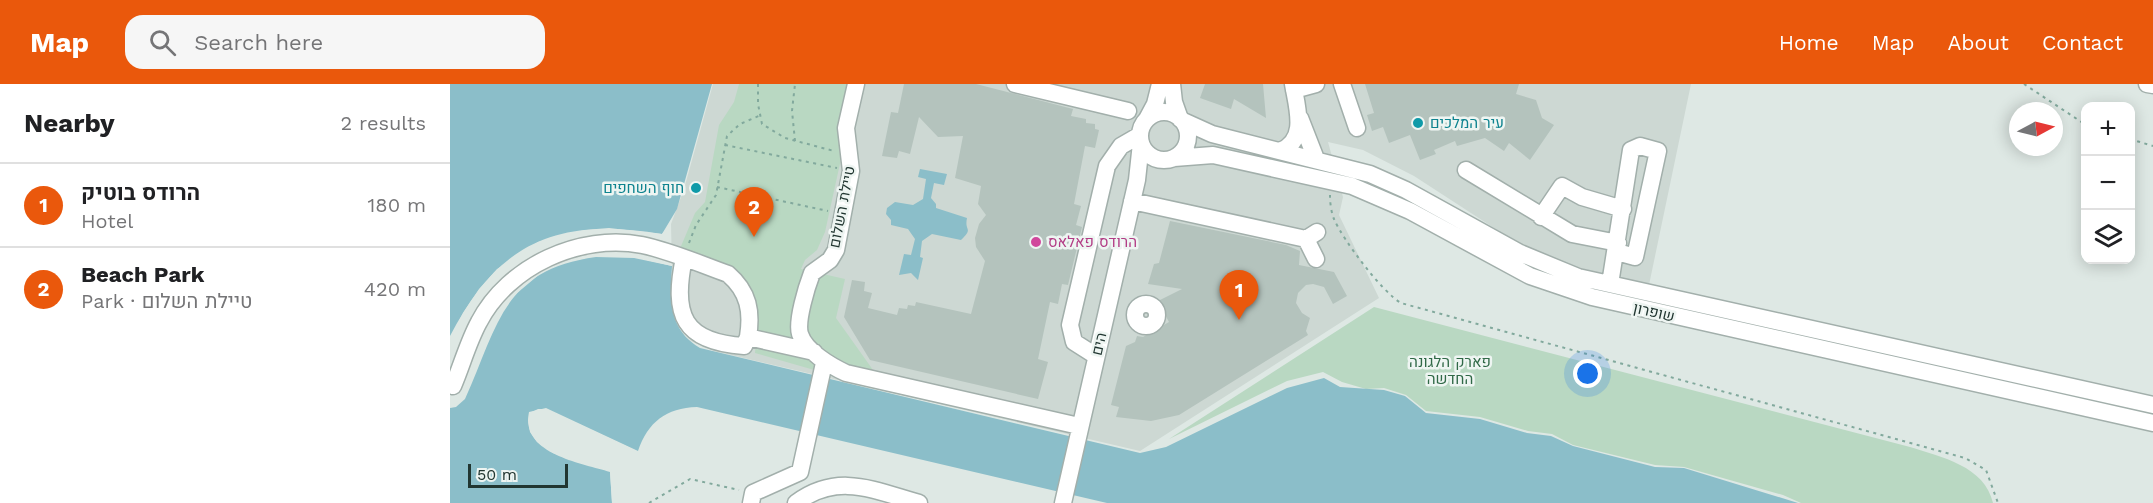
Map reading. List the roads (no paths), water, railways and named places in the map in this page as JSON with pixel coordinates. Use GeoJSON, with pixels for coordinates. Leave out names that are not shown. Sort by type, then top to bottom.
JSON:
{"type":"FeatureCollection","features":[{"type":"Feature","properties":{"kind":"street","name":"טיילת השלום"},"geometry":{"type":"LineString","coordinates":[[819,357],[800,336],[799,326],[812,273],[830,260],[836,250],[851,163],[846,128],[856,84]]}},
{"type":"Feature","properties":{"kind":"street"},"geometry":{"type":"LineString","coordinates":[[1015,84],[1067,90],[1128,111]]}},
{"type":"Feature","properties":{"kind":"street"},"geometry":{"type":"LineString","coordinates":[[1160,84],[1156,102],[1147,119],[1141,139],[1152,157],[1171,159]]}},
{"type":"Feature","properties":{"kind":"street"},"geometry":{"type":"LineString","coordinates":[[1172,84],[1174,102],[1180,119],[1187,129],[1187,141],[1183,151],[1153,167],[1134,193],[1311,235],[1316,259]]}},
{"type":"Feature","properties":{"kind":"street"},"geometry":{"type":"LineString","coordinates":[[1316,84],[1293,87],[1298,114],[1316,159]]}},
{"type":"Feature","properties":{"kind":"street"},"geometry":{"type":"LineString","coordinates":[[1342,84],[1357,128]]}},
{"type":"Feature","properties":{"kind":"street"},"geometry":{"type":"LineString","coordinates":[[2147,84],[2153,85]]}},
{"type":"Feature","properties":{"kind":"street"},"geometry":{"type":"LineString","coordinates":[[1147,119],[1165,112],[1180,119]]}},
{"type":"Feature","properties":{"kind":"street"},"geometry":{"type":"LineString","coordinates":[[1280,151],[1290,146],[1296,139],[1298,114]]}},
{"type":"Feature","properties":{"kind":"street","name":"שופרון"},"geometry":{"type":"LineString","coordinates":[[1180,119],[1212,134],[1370,174],[1527,256],[1578,276],[2153,405]]}},
{"type":"Feature","properties":{"kind":"street"},"geometry":{"type":"LineString","coordinates":[[1096,356],[1074,342],[1070,325],[1107,166],[1121,146],[1141,139]]}},
{"type":"Feature","properties":{"kind":"street","name":"הים"},"geometry":{"type":"LineString","coordinates":[[1063,502],[1134,193],[1141,139]]}},
{"type":"Feature","properties":{"kind":"street"},"geometry":{"type":"LineString","coordinates":[[1466,170],[1572,234],[1617,247],[1635,257],[1658,151],[1640,146],[1631,150],[1623,209],[1617,247],[1610,284]]}},
{"type":"Feature","properties":{"kind":"street","name":"שופרון"},"geometry":{"type":"LineString","coordinates":[[1171,159],[1213,155],[1329,180],[1391,201],[1512,268],[1570,291],[2153,423]]}},
{"type":"Feature","properties":{"kind":"street"},"geometry":{"type":"LineString","coordinates":[[1541,217],[1562,186],[1582,197],[1623,209]]}},
{"type":"Feature","properties":{"kind":"street"},"geometry":{"type":"LineString","coordinates":[[453,386],[479,321],[495,300],[532,267],[552,256],[595,244],[640,244],[684,258],[728,274],[736,281],[750,307],[748,337],[744,346],[724,345],[703,338],[689,328],[684,319],[679,297],[684,258]]}},
{"type":"Feature","properties":{"kind":"street"},"geometry":{"type":"LineString","coordinates":[[1107,308],[1136,313]]}},
{"type":"Feature","properties":{"kind":"street"},"geometry":{"type":"LineString","coordinates":[[748,337],[819,357],[846,373],[1079,429]]}},
{"type":"Feature","properties":{"kind":"street"},"geometry":{"type":"LineString","coordinates":[[752,498],[800,472],[819,357]]}},
{"type":"Feature","properties":{"kind":"street"},"geometry":{"type":"LineString","coordinates":[[796,503],[815,491],[847,484],[919,503]]}},
{"type":"Feature","properties":{"kind":"water"},"geometry":{"type":"Polygon","coordinates":[[[450,84],[712,84],[677,209],[662,234],[592,229],[562,234],[535,243],[511,257],[489,278],[469,304],[450,336],[450,84]]]}},
{"type":"Feature","properties":{"kind":"water"},"geometry":{"type":"Polygon","coordinates":[[[920,169],[947,174],[944,185],[934,183],[931,198],[936,208],[967,218],[968,231],[961,240],[932,234],[922,241],[920,257],[923,258],[918,280],[911,273],[899,275],[904,254],[911,255],[915,239],[908,229],[891,225],[891,220],[886,214],[887,208],[895,202],[913,205],[923,199],[926,179],[918,177],[920,169]]]}},
{"type":"Feature","properties":{"kind":"water"},"geometry":{"type":"Polygon","coordinates":[[[596,257],[634,258],[672,266],[673,313],[682,332],[700,348],[1140,453],[1166,447],[1287,388],[1324,378],[1340,387],[1384,390],[1405,396],[1426,413],[1480,419],[1527,433],[1551,436],[1573,446],[1655,467],[1684,468],[1798,503],[1107,503],[697,407],[676,410],[660,419],[647,432],[638,451],[546,408],[529,412],[529,426],[534,438],[543,447],[569,460],[610,472],[612,503],[450,503],[450,408],[456,407],[465,399],[496,325],[522,288],[541,274],[565,264],[596,257]]]}},
{"type":"Feature","properties":{"kind":"place","name":"עיר המלכים"},"geometry":{"type":"Point","coordinates":[1418,123]}},
{"type":"Feature","properties":{"kind":"place","name":"חוף השחפים"},"geometry":{"type":"Point","coordinates":[696,188]}},
{"type":"Feature","properties":{"kind":"place","name":"Beach Park"},"geometry":{"type":"Point","coordinates":[754,237]}},
{"type":"Feature","properties":{"kind":"place","name":"הרודס פאלאס"},"geometry":{"type":"Point","coordinates":[1036,242]}},
{"type":"Feature","properties":{"kind":"place","name":"הרודס בוטיק"},"geometry":{"type":"Point","coordinates":[1239,320]}},
{"type":"Feature","properties":{"kind":"park label","name":"פארק הלגונה החדשה"},"geometry":{"type":"Point","coordinates":[1450,370]}}]}
